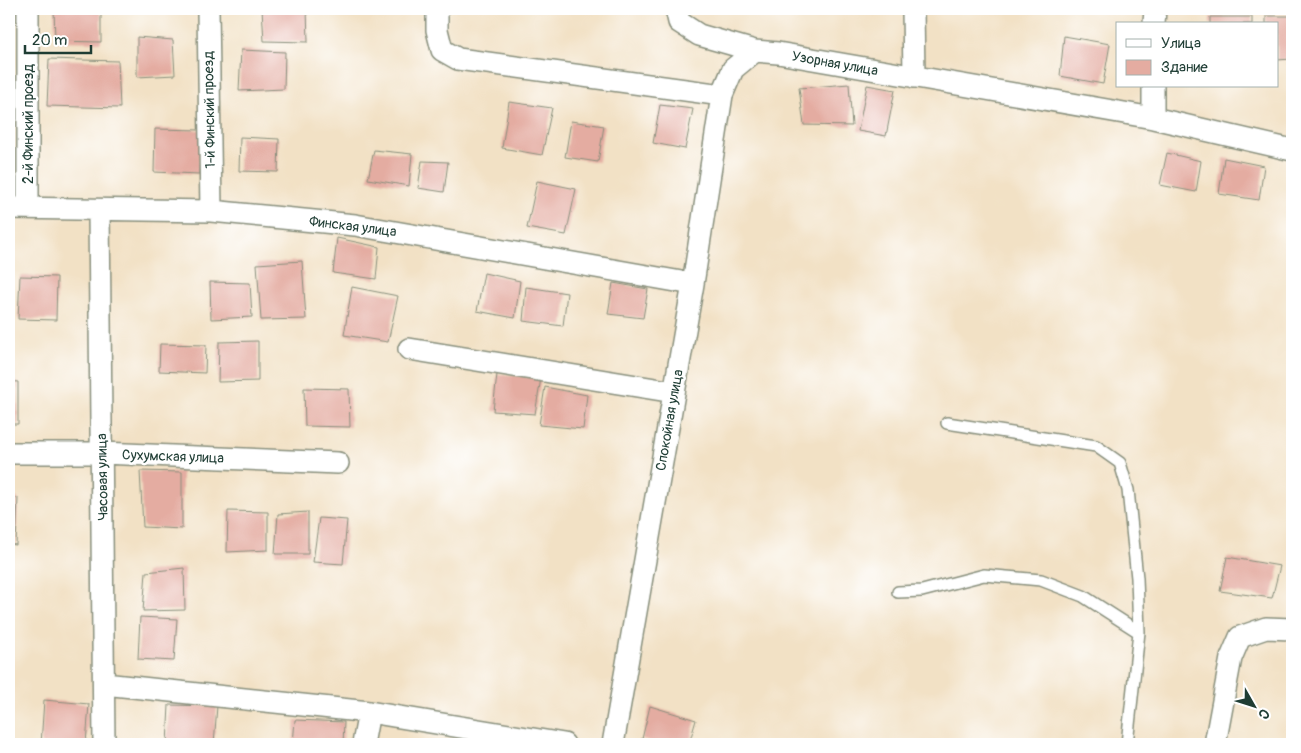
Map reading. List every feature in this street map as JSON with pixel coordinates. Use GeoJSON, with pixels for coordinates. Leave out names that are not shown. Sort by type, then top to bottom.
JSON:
{"type":"FeatureCollection","features":[{"type":"Feature","properties":{"kind":"street","name":"2-й Финский проезд"},"geometry":{"type":"LineString","coordinates":[[18,208],[28,9]]}},
{"type":"Feature","properties":{"kind":"street","name":"1-й Финский проезд"},"geometry":{"type":"LineString","coordinates":[[208,9],[211,211]]}},
{"type":"Feature","properties":{"kind":"street"},"geometry":{"type":"LineString","coordinates":[[437,9],[437,30],[442,50],[458,59],[722,95],[733,69],[754,51]]}},
{"type":"Feature","properties":{"kind":"street"},"geometry":{"type":"LineString","coordinates":[[676,9],[679,22],[699,35],[754,51]]}},
{"type":"Feature","properties":{"kind":"street"},"geometry":{"type":"LineString","coordinates":[[913,9],[914,77]]}},
{"type":"Feature","properties":{"kind":"street"},"geometry":{"type":"LineString","coordinates":[[1154,9],[1154,22]]}},
{"type":"Feature","properties":{"kind":"street","name":"Узорная улица"},"geometry":{"type":"LineString","coordinates":[[754,51],[1153,118],[1292,150]]}},
{"type":"Feature","properties":{"kind":"street"},"geometry":{"type":"LineString","coordinates":[[1153,88],[1153,118]]}},
{"type":"Feature","properties":{"kind":"street","name":"Спокойная улица"},"geometry":{"type":"LineString","coordinates":[[613,744],[693,284],[722,95]]}},
{"type":"Feature","properties":{"kind":"street","name":"Финская улица"},"geometry":{"type":"LineString","coordinates":[[18,208],[211,211],[355,225],[693,284]]}},
{"type":"Feature","properties":{"kind":"street","name":"Часовая улица"},"geometry":{"type":"LineString","coordinates":[[100,210],[104,744]]}},
{"type":"Feature","properties":{"kind":"street"},"geometry":{"type":"LineString","coordinates":[[410,349],[674,392]]}},
{"type":"Feature","properties":{"kind":"street","name":"Сухумская улица"},"geometry":{"type":"LineString","coordinates":[[9,453],[102,453],[338,463]]}},
{"type":"Feature","properties":{"kind":"street"},"geometry":{"type":"LineString","coordinates":[[1215,744],[1231,658],[1240,637],[1266,628],[1292,630]]}},
{"type":"Feature","properties":{"kind":"street"},"geometry":{"type":"LineString","coordinates":[[104,684],[369,712],[564,744]]}},
{"type":"Feature","properties":{"kind":"street"},"geometry":{"type":"LineString","coordinates":[[363,744],[369,712]]}},
{"type":"Feature","properties":{"kind":"lane"},"geometry":{"type":"LineString","coordinates":[[946,423],[1096,446],[1120,463],[1128,490],[1137,578],[1139,632],[1127,744]]}},
{"type":"Feature","properties":{"kind":"lane"},"geometry":{"type":"LineString","coordinates":[[898,592],[922,591],[984,575],[1041,580],[1083,596],[1139,632]]}},
{"type":"Feature","properties":{"kind":"building"},"geometry":{"type":"Polygon","coordinates":[[[54,9],[101,9],[101,42],[55,41],[54,9]]]}},
{"type":"Feature","properties":{"kind":"building"},"geometry":{"type":"Polygon","coordinates":[[[262,9],[307,9],[308,42],[264,41],[262,9]]]}},
{"type":"Feature","properties":{"kind":"building"},"geometry":{"type":"Polygon","coordinates":[[[1266,16],[1292,16],[1292,59],[1278,60],[1278,22],[1266,22],[1266,16]]]}},
{"type":"Feature","properties":{"kind":"building"},"geometry":{"type":"Polygon","coordinates":[[[1210,17],[1252,17],[1252,22],[1210,22],[1210,17]]]}},
{"type":"Feature","properties":{"kind":"building"},"geometry":{"type":"Polygon","coordinates":[[[1064,36],[1110,44],[1103,84],[1060,76],[1064,36]]]}},
{"type":"Feature","properties":{"kind":"building"},"geometry":{"type":"Polygon","coordinates":[[[137,37],[173,40],[175,75],[137,77],[137,37]]]}},
{"type":"Feature","properties":{"kind":"building"},"geometry":{"type":"Polygon","coordinates":[[[241,50],[285,52],[284,89],[239,91],[241,50]]]}},
{"type":"Feature","properties":{"kind":"building"},"geometry":{"type":"Polygon","coordinates":[[[49,59],[118,61],[120,108],[47,106],[49,59]]]}},
{"type":"Feature","properties":{"kind":"building"},"geometry":{"type":"Polygon","coordinates":[[[849,84],[852,126],[804,125],[799,88],[849,84]]]}},
{"type":"Feature","properties":{"kind":"building"},"geometry":{"type":"Polygon","coordinates":[[[867,85],[895,90],[886,136],[858,131],[867,85]]]}},
{"type":"Feature","properties":{"kind":"building"},"geometry":{"type":"Polygon","coordinates":[[[509,102],[552,108],[542,155],[502,148],[509,102]]]}},
{"type":"Feature","properties":{"kind":"building"},"geometry":{"type":"Polygon","coordinates":[[[660,105],[693,109],[685,149],[653,143],[660,105]]]}},
{"type":"Feature","properties":{"kind":"building"},"geometry":{"type":"Polygon","coordinates":[[[571,121],[604,126],[598,162],[565,157],[571,121]]]}},
{"type":"Feature","properties":{"kind":"building"},"geometry":{"type":"Polygon","coordinates":[[[155,129],[201,130],[199,174],[154,172],[155,129]]]}},
{"type":"Feature","properties":{"kind":"building"},"geometry":{"type":"Polygon","coordinates":[[[240,137],[279,139],[278,172],[239,171],[240,137]]]}},
{"type":"Feature","properties":{"kind":"building"},"geometry":{"type":"Polygon","coordinates":[[[374,150],[412,154],[409,186],[368,179],[374,150]]]}},
{"type":"Feature","properties":{"kind":"building"},"geometry":{"type":"Polygon","coordinates":[[[1167,153],[1201,161],[1196,192],[1160,185],[1167,153]]]}},
{"type":"Feature","properties":{"kind":"building"},"geometry":{"type":"Polygon","coordinates":[[[1224,158],[1264,166],[1259,200],[1219,194],[1224,158]]]}},
{"type":"Feature","properties":{"kind":"building"},"geometry":{"type":"Polygon","coordinates":[[[422,161],[448,162],[444,192],[418,188],[422,161]]]}},
{"type":"Feature","properties":{"kind":"building"},"geometry":{"type":"Polygon","coordinates":[[[537,181],[576,189],[566,235],[527,228],[537,181]]]}},
{"type":"Feature","properties":{"kind":"building"},"geometry":{"type":"Polygon","coordinates":[[[337,238],[379,247],[376,279],[333,273],[337,238]]]}},
{"type":"Feature","properties":{"kind":"building"},"geometry":{"type":"Polygon","coordinates":[[[302,261],[306,319],[261,320],[257,264],[302,261]]]}},
{"type":"Feature","properties":{"kind":"building"},"geometry":{"type":"Polygon","coordinates":[[[484,273],[520,281],[515,318],[477,311],[484,273]]]}},
{"type":"Feature","properties":{"kind":"building"},"geometry":{"type":"Polygon","coordinates":[[[20,276],[57,277],[56,320],[18,319],[20,276]]]}},
{"type":"Feature","properties":{"kind":"building"},"geometry":{"type":"Polygon","coordinates":[[[210,282],[250,283],[252,317],[211,319],[210,282]]]}},
{"type":"Feature","properties":{"kind":"building"},"geometry":{"type":"Polygon","coordinates":[[[613,283],[648,289],[643,318],[608,314],[613,283]]]}},
{"type":"Feature","properties":{"kind":"building"},"geometry":{"type":"Polygon","coordinates":[[[352,287],[398,296],[388,342],[344,335],[352,287]]]}},
{"type":"Feature","properties":{"kind":"building"},"geometry":{"type":"Polygon","coordinates":[[[526,287],[567,293],[563,326],[523,321],[526,287]]]}},
{"type":"Feature","properties":{"kind":"building"},"geometry":{"type":"Polygon","coordinates":[[[258,341],[258,381],[218,382],[219,342],[258,341]]]}},
{"type":"Feature","properties":{"kind":"building"},"geometry":{"type":"Polygon","coordinates":[[[160,344],[206,345],[205,373],[159,371],[160,344]]]}},
{"type":"Feature","properties":{"kind":"building"},"geometry":{"type":"Polygon","coordinates":[[[497,374],[541,378],[535,414],[493,411],[497,374]]]}},
{"type":"Feature","properties":{"kind":"building"},"geometry":{"type":"Polygon","coordinates":[[[9,381],[18,382],[18,424],[9,424],[9,381]]]}},
{"type":"Feature","properties":{"kind":"building"},"geometry":{"type":"Polygon","coordinates":[[[545,387],[587,395],[583,429],[539,425],[545,387]]]}},
{"type":"Feature","properties":{"kind":"building"},"geometry":{"type":"Polygon","coordinates":[[[304,388],[349,389],[350,427],[305,426],[304,388]]]}},
{"type":"Feature","properties":{"kind":"building"},"geometry":{"type":"Polygon","coordinates":[[[140,471],[182,472],[182,529],[143,527],[140,471]]]}},
{"type":"Feature","properties":{"kind":"building"},"geometry":{"type":"Polygon","coordinates":[[[9,498],[18,498],[16,545],[9,544],[9,498]]]}},
{"type":"Feature","properties":{"kind":"building"},"geometry":{"type":"Polygon","coordinates":[[[228,511],[268,512],[268,550],[227,552],[228,511]]]}},
{"type":"Feature","properties":{"kind":"building"},"geometry":{"type":"Polygon","coordinates":[[[308,512],[308,554],[275,554],[278,514],[308,512]]]}},
{"type":"Feature","properties":{"kind":"building"},"geometry":{"type":"Polygon","coordinates":[[[319,518],[347,520],[343,564],[313,562],[319,518]]]}},
{"type":"Feature","properties":{"kind":"building"},"geometry":{"type":"Polygon","coordinates":[[[1227,557],[1280,566],[1272,598],[1220,591],[1227,557]]]}},
{"type":"Feature","properties":{"kind":"building"},"geometry":{"type":"Polygon","coordinates":[[[184,568],[185,610],[143,611],[146,572],[184,568]]]}},
{"type":"Feature","properties":{"kind":"building"},"geometry":{"type":"Polygon","coordinates":[[[140,617],[177,619],[174,661],[138,659],[140,617]]]}},
{"type":"Feature","properties":{"kind":"building"},"geometry":{"type":"Polygon","coordinates":[[[44,700],[89,704],[86,744],[41,744],[44,700]]]}},
{"type":"Feature","properties":{"kind":"building"},"geometry":{"type":"Polygon","coordinates":[[[169,705],[217,706],[214,744],[167,744],[169,705]]]}},
{"type":"Feature","properties":{"kind":"building"},"geometry":{"type":"Polygon","coordinates":[[[650,706],[696,720],[689,744],[660,744],[642,739],[650,706]]]}},
{"type":"Feature","properties":{"kind":"building"},"geometry":{"type":"Polygon","coordinates":[[[295,720],[344,722],[343,744],[293,744],[295,720]]]}}]}
